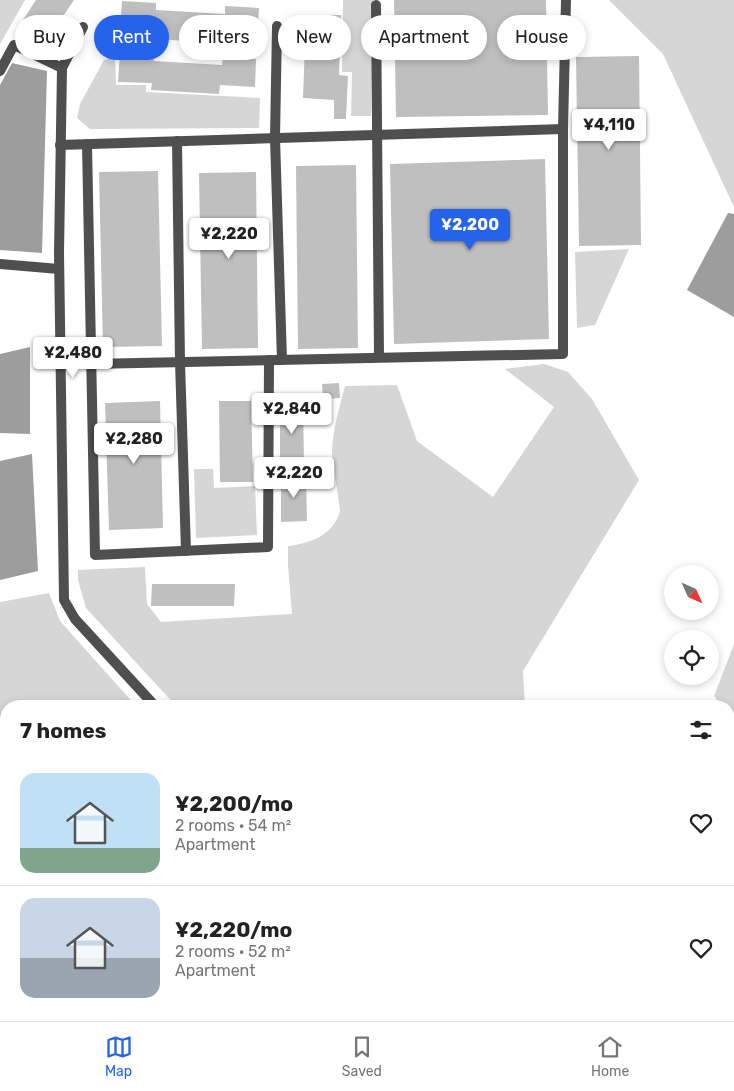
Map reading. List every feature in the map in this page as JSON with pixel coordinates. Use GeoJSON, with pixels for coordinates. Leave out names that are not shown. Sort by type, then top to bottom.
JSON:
{"type":"FeatureCollection","features":[{"type":"Feature","properties":{"kind":"street"},"geometry":{"type":"LineString","coordinates":[[91,364],[562,354],[563,128],[566,0]]}},
{"type":"Feature","properties":{"kind":"street"},"geometry":{"type":"LineString","coordinates":[[376,5],[379,358]]}},
{"type":"Feature","properties":{"kind":"street"},"geometry":{"type":"LineString","coordinates":[[276,26],[275,138],[282,360]]}},
{"type":"Feature","properties":{"kind":"street"},"geometry":{"type":"LineString","coordinates":[[0,71],[14,45],[62,68]]}},
{"type":"Feature","properties":{"kind":"street"},"geometry":{"type":"LineString","coordinates":[[66,60],[62,68],[59,269],[64,600],[75,619],[150,700]]}},
{"type":"Feature","properties":{"kind":"street"},"geometry":{"type":"LineString","coordinates":[[60,145],[563,128]]}},
{"type":"Feature","properties":{"kind":"street"},"geometry":{"type":"LineString","coordinates":[[176,141],[186,551]]}},
{"type":"Feature","properties":{"kind":"street"},"geometry":{"type":"LineString","coordinates":[[87,144],[94,555],[268,547],[269,360]]}},
{"type":"Feature","properties":{"kind":"street"},"geometry":{"type":"LineString","coordinates":[[0,264],[59,269]]}},
{"type":"Feature","properties":{"kind":"shaded area"},"geometry":{"type":"Polygon","coordinates":[[[0,0],[25,0],[15,15],[0,44],[0,0]]]}},
{"type":"Feature","properties":{"kind":"shaded area"},"geometry":{"type":"Polygon","coordinates":[[[343,0],[373,0],[373,15],[361,15],[361,60],[372,60],[371,116],[351,116],[352,72],[342,72],[342,60],[351,60],[351,15],[343,15],[343,0]]]}},
{"type":"Feature","properties":{"kind":"shaded area"},"geometry":{"type":"Polygon","coordinates":[[[609,0],[734,0],[734,207],[663,54],[609,0]]]}},
{"type":"Feature","properties":{"kind":"shaded area"},"geometry":{"type":"Polygon","coordinates":[[[104,60],[115,60],[116,85],[146,85],[146,92],[260,98],[259,128],[90,129],[77,118],[80,104],[104,60]]]}},
{"type":"Feature","properties":{"kind":"shaded area"},"geometry":{"type":"Polygon","coordinates":[[[12,63],[47,71],[42,253],[0,250],[0,85],[12,63]]]}},
{"type":"Feature","properties":{"kind":"shaded area"},"geometry":{"type":"Polygon","coordinates":[[[728,213],[734,214],[734,317],[687,290],[728,213]]]}},
{"type":"Feature","properties":{"kind":"shaded area"},"geometry":{"type":"Polygon","coordinates":[[[629,249],[595,325],[577,328],[575,252],[629,249]]]}},
{"type":"Feature","properties":{"kind":"shaded area"},"geometry":{"type":"Polygon","coordinates":[[[30,347],[30,434],[0,433],[0,354],[30,347]]]}},
{"type":"Feature","properties":{"kind":"shaded area"},"geometry":{"type":"Polygon","coordinates":[[[544,364],[568,372],[592,399],[639,480],[523,671],[525,700],[170,700],[86,608],[78,580],[78,570],[145,567],[147,604],[161,622],[292,614],[288,546],[305,543],[320,537],[332,527],[340,512],[332,459],[332,445],[345,386],[397,385],[417,441],[493,497],[554,407],[505,369],[544,364]]]}},
{"type":"Feature","properties":{"kind":"shaded area"},"geometry":{"type":"Polygon","coordinates":[[[32,454],[38,571],[0,580],[0,461],[32,454]]]}},
{"type":"Feature","properties":{"kind":"shaded area"},"geometry":{"type":"Polygon","coordinates":[[[194,469],[213,469],[214,488],[255,486],[257,535],[196,538],[194,469]]]}},
{"type":"Feature","properties":{"kind":"shaded area"},"geometry":{"type":"Polygon","coordinates":[[[49,593],[60,621],[131,700],[0,700],[0,602],[49,593]]]}},
{"type":"Feature","properties":{"kind":"shaded area"},"geometry":{"type":"Polygon","coordinates":[[[734,644],[734,700],[717,700],[714,696],[734,644]]]}},
{"type":"Feature","properties":{"kind":"building"},"geometry":{"type":"Polygon","coordinates":[[[36,0],[74,0],[64,15],[26,15],[36,0]]]}},
{"type":"Feature","properties":{"kind":"building"},"geometry":{"type":"Polygon","coordinates":[[[394,0],[546,0],[546,15],[497,15],[497,60],[547,60],[548,115],[396,117],[395,60],[487,60],[487,15],[394,15],[394,0]]]}},
{"type":"Feature","properties":{"kind":"building"},"geometry":{"type":"Polygon","coordinates":[[[122,1],[156,3],[156,10],[225,14],[225,6],[259,8],[258,15],[179,15],[179,40],[169,40],[169,15],[121,15],[122,1]]]}},
{"type":"Feature","properties":{"kind":"building"},"geometry":{"type":"Polygon","coordinates":[[[639,56],[641,245],[579,246],[576,60],[586,60],[586,57],[639,56]]]}},
{"type":"Feature","properties":{"kind":"building"},"geometry":{"type":"Polygon","coordinates":[[[119,60],[154,60],[222,65],[223,60],[256,60],[255,87],[220,85],[219,94],[151,90],[152,83],[118,82],[119,60]]]}},
{"type":"Feature","properties":{"kind":"building"},"geometry":{"type":"Polygon","coordinates":[[[304,60],[340,60],[339,75],[348,76],[346,119],[334,119],[334,100],[303,98],[304,60]]]}},
{"type":"Feature","properties":{"kind":"building"},"geometry":{"type":"Polygon","coordinates":[[[545,159],[549,339],[394,344],[390,164],[545,159]]]}},
{"type":"Feature","properties":{"kind":"building"},"geometry":{"type":"Polygon","coordinates":[[[356,165],[358,348],[298,349],[296,166],[356,165]]]}},
{"type":"Feature","properties":{"kind":"building"},"geometry":{"type":"Polygon","coordinates":[[[158,171],[162,346],[103,347],[99,172],[158,171]]]}},
{"type":"Feature","properties":{"kind":"building"},"geometry":{"type":"Polygon","coordinates":[[[256,172],[258,348],[202,349],[199,173],[256,172]]]}},
{"type":"Feature","properties":{"kind":"building"},"geometry":{"type":"Polygon","coordinates":[[[339,383],[340,398],[323,399],[322,384],[339,383]]]}},
{"type":"Feature","properties":{"kind":"building"},"geometry":{"type":"Polygon","coordinates":[[[160,401],[163,528],[109,530],[105,403],[160,401]]]}},
{"type":"Feature","properties":{"kind":"building"},"geometry":{"type":"Polygon","coordinates":[[[219,401],[251,401],[253,482],[220,482],[219,401]]]}},
{"type":"Feature","properties":{"kind":"building"},"geometry":{"type":"Polygon","coordinates":[[[280,407],[303,407],[304,462],[280,462],[280,407]]]}},
{"type":"Feature","properties":{"kind":"building"},"geometry":{"type":"Polygon","coordinates":[[[281,476],[306,476],[307,521],[281,522],[281,476]]]}},
{"type":"Feature","properties":{"kind":"building"},"geometry":{"type":"Polygon","coordinates":[[[152,584],[235,584],[234,606],[151,606],[152,584]]]}}]}
